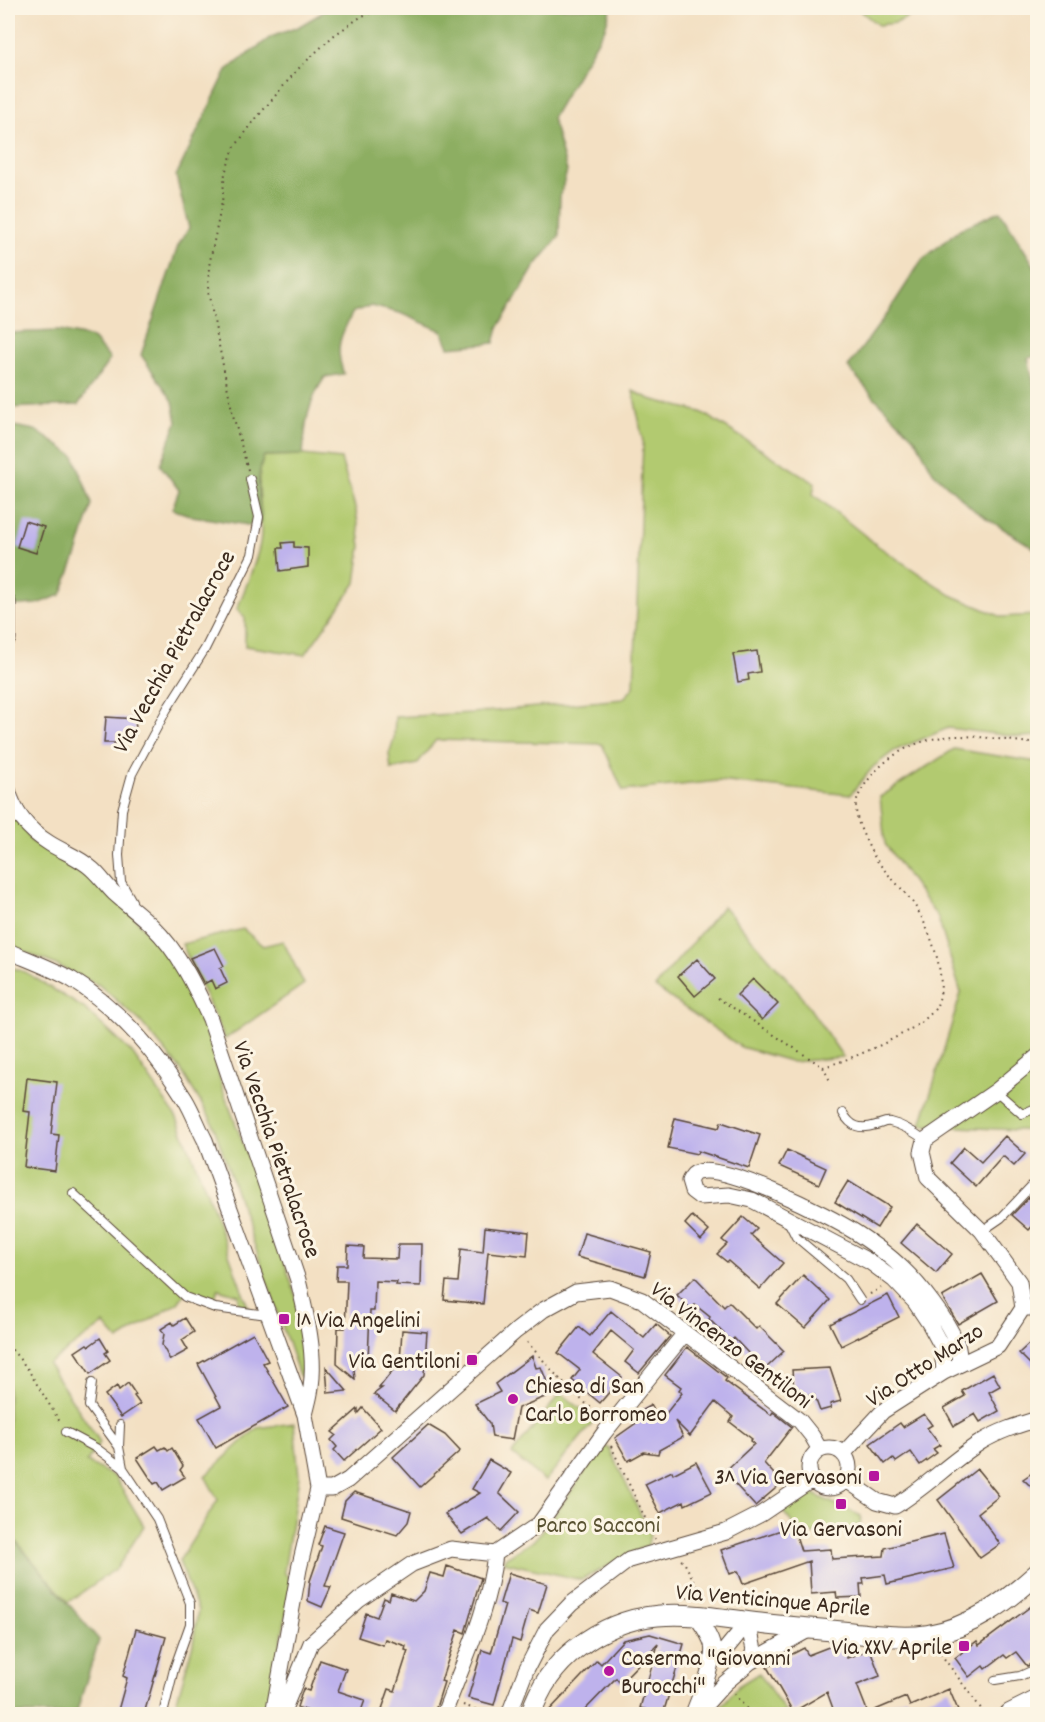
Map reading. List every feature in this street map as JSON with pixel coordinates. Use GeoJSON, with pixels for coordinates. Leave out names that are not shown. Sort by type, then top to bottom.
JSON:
{"type":"FeatureCollection","features":[{"type":"Feature","properties":{"kind":"street"},"geometry":{"type":"LineString","coordinates":[[8,602],[8,639]]}},
{"type":"Feature","properties":{"kind":"street","name":"Via Vecchia Pietralacroce"},"geometry":{"type":"LineString","coordinates":[[8,790],[11,802],[25,824],[48,843],[94,870],[114,892],[143,917],[174,951],[193,982],[210,1019],[298,1280],[305,1308],[312,1361],[311,1387],[305,1415]]}},
{"type":"Feature","properties":{"kind":"street"},"geometry":{"type":"LineString","coordinates":[[8,951],[50,968],[96,998],[118,1016],[167,1071],[186,1101],[205,1140],[305,1415],[318,1489],[299,1569],[273,1714]]}},
{"type":"Feature","properties":{"kind":"street"},"geometry":{"type":"LineString","coordinates":[[925,1140],[996,1091],[1038,1056]]}},
{"type":"Feature","properties":{"kind":"street","name":"Via Otto Marzo"},"geometry":{"type":"LineString","coordinates":[[843,1454],[883,1411],[944,1372],[998,1346],[1030,1308],[1019,1282],[982,1231],[928,1178],[922,1152],[925,1140]]}},
{"type":"Feature","properties":{"kind":"street"},"geometry":{"type":"LineString","coordinates":[[944,1372],[942,1347],[930,1323],[915,1302],[894,1280],[870,1262],[752,1200],[729,1195],[700,1197],[692,1191],[689,1181],[693,1174],[709,1171],[755,1184],[823,1214],[883,1251],[904,1269],[926,1294],[956,1342],[960,1364]]}},
{"type":"Feature","properties":{"kind":"street","name":"Via Vincenzo Gentiloni"},"geometry":{"type":"LineString","coordinates":[[318,1489],[332,1490],[348,1480],[516,1331],[543,1310],[576,1292],[610,1288],[642,1300],[800,1421],[820,1450]]}},
{"type":"Feature","properties":{"kind":"street"},"geometry":{"type":"LineString","coordinates":[[282,1714],[311,1643],[359,1600],[412,1564],[451,1549],[495,1554],[539,1524],[604,1433],[685,1333]]}},
{"type":"Feature","properties":{"kind":"street"},"geometry":{"type":"LineString","coordinates":[[845,1479],[877,1501],[896,1506],[981,1442],[1007,1429],[1038,1419]]}},
{"type":"Feature","properties":{"kind":"street"},"geometry":{"type":"LineString","coordinates":[[833,1449],[843,1454],[849,1466],[845,1479],[837,1486],[829,1488],[813,1479],[810,1473],[810,1461],[820,1450],[833,1449]]}},
{"type":"Feature","properties":{"kind":"street"},"geometry":{"type":"LineString","coordinates":[[508,1714],[526,1670],[547,1629],[571,1604],[629,1560],[726,1532],[761,1514],[813,1479]]}},
{"type":"Feature","properties":{"kind":"street"},"geometry":{"type":"LineString","coordinates":[[447,1707],[486,1601],[493,1575],[495,1554]]}},
{"type":"Feature","properties":{"kind":"street","name":"Via Venticinque Aprile"},"geometry":{"type":"LineString","coordinates":[[531,1714],[543,1685],[561,1660],[613,1625],[634,1618],[688,1608],[748,1622],[868,1634],[927,1635],[957,1628],[982,1616],[1013,1595],[1038,1573]]}},
{"type":"Feature","properties":{"kind":"street"},"geometry":{"type":"LineString","coordinates":[[688,1608],[711,1640],[713,1647],[695,1714]]}},
{"type":"Feature","properties":{"kind":"street"},"geometry":{"type":"LineString","coordinates":[[711,1661],[725,1650],[748,1622]]}},
{"type":"Feature","properties":{"kind":"street"},"geometry":{"type":"LineString","coordinates":[[748,1622],[754,1650],[750,1662]]}},
{"type":"Feature","properties":{"kind":"street"},"geometry":{"type":"LineString","coordinates":[[695,1714],[725,1683],[750,1662],[812,1628]]}},
{"type":"Feature","properties":{"kind":"street"},"geometry":{"type":"LineString","coordinates":[[1010,1714],[1037,1700]]}},
{"type":"Feature","properties":{"kind":"lane","name":"Via Vecchia Pietralacroce"},"geometry":{"type":"LineString","coordinates":[[143,917],[121,882],[119,855],[122,810],[132,774],[167,709],[205,649],[252,555],[259,517],[250,478]]}},
{"type":"Feature","properties":{"kind":"lane"},"geometry":{"type":"LineString","coordinates":[[996,1091],[1022,1114],[1038,1107]]}},
{"type":"Feature","properties":{"kind":"lane"},"geometry":{"type":"LineString","coordinates":[[843,1113],[850,1124],[859,1128],[887,1121],[910,1129],[925,1140]]}},
{"type":"Feature","properties":{"kind":"lane"},"geometry":{"type":"LineString","coordinates":[[982,1231],[1001,1218],[1038,1179]]}},
{"type":"Feature","properties":{"kind":"lane"},"geometry":{"type":"LineString","coordinates":[[73,1193],[185,1297],[215,1308],[267,1315]]}},
{"type":"Feature","properties":{"kind":"lane"},"geometry":{"type":"LineString","coordinates":[[786,1217],[796,1237],[846,1279],[861,1300]]}},
{"type":"Feature","properties":{"kind":"lane"},"geometry":{"type":"LineString","coordinates":[[92,1383],[89,1406],[119,1447]]}},
{"type":"Feature","properties":{"kind":"lane"},"geometry":{"type":"LineString","coordinates":[[120,1425],[119,1447],[123,1468]]}},
{"type":"Feature","properties":{"kind":"lane"},"geometry":{"type":"LineString","coordinates":[[66,1432],[96,1448],[123,1468],[157,1519],[190,1603],[190,1624],[174,1669],[163,1714]]}},
{"type":"Feature","properties":{"kind":"lane"},"geometry":{"type":"LineString","coordinates":[[995,1680],[1020,1676],[1038,1668]]}},
{"type":"Feature","properties":{"kind":"path"},"geometry":{"type":"LineString","coordinates":[[250,478],[233,415],[208,291],[208,266],[222,202],[225,173],[234,148],[297,70],[333,36],[362,16],[384,8]]}},
{"type":"Feature","properties":{"kind":"path"},"geometry":{"type":"LineString","coordinates":[[824,1067],[844,1062],[909,1029],[937,1007],[941,992],[940,972],[926,925],[903,890],[872,853],[860,827],[856,805],[860,792],[884,762],[906,748],[934,739],[955,736],[1038,744]]}},
{"type":"Feature","properties":{"kind":"path"},"geometry":{"type":"LineString","coordinates":[[718,998],[824,1067],[831,1083]]}},
{"type":"Feature","properties":{"kind":"path"},"geometry":{"type":"LineString","coordinates":[[861,1300],[894,1280]]}},
{"type":"Feature","properties":{"kind":"path"},"geometry":{"type":"LineString","coordinates":[[8,1345],[27,1368],[66,1432]]}},
{"type":"Feature","properties":{"kind":"path"},"geometry":{"type":"LineString","coordinates":[[537,1352],[566,1386],[604,1420],[604,1433],[661,1551],[684,1562],[699,1591],[688,1608]]}},
{"type":"Feature","properties":{"kind":"path"},"geometry":{"type":"LineString","coordinates":[[927,1635],[985,1714]]}},
{"type":"Feature","properties":{"kind":"path"},"geometry":{"type":"LineString","coordinates":[[725,1683],[752,1714]]}},
{"type":"Feature","properties":{"kind":"path"},"geometry":{"type":"LineString","coordinates":[[447,1707],[489,1714]]}},
{"type":"Feature","properties":{"kind":"green space"},"geometry":{"type":"Polygon","coordinates":[[[330,8],[611,8],[605,28],[552,118],[567,171],[560,196],[559,237],[535,266],[498,328],[494,343],[449,347],[442,331],[400,313],[371,306],[353,312],[340,342],[339,357],[344,374],[325,377],[314,396],[308,414],[303,455],[264,456],[259,481],[262,522],[254,526],[192,516],[172,509],[179,490],[160,465],[177,422],[173,401],[141,355],[178,246],[189,228],[176,176],[227,70],[271,37],[298,27],[330,8]]]}},
{"type":"Feature","properties":{"kind":"green space"},"geometry":{"type":"Polygon","coordinates":[[[857,8],[925,8],[896,23],[878,25],[857,8]]]}},
{"type":"Feature","properties":{"kind":"green space"},"geometry":{"type":"Polygon","coordinates":[[[1000,211],[1037,270],[1037,356],[1028,358],[1037,398],[1037,550],[975,511],[933,472],[916,440],[848,367],[889,311],[922,260],[960,229],[1000,211]]]}},
{"type":"Feature","properties":{"kind":"green space"},"geometry":{"type":"Polygon","coordinates":[[[59,331],[92,338],[110,359],[78,405],[8,408],[8,333],[59,331]]]}},
{"type":"Feature","properties":{"kind":"green space"},"geometry":{"type":"Polygon","coordinates":[[[633,391],[650,399],[701,412],[815,483],[813,494],[878,546],[951,595],[1002,617],[1037,615],[1037,736],[1020,737],[948,728],[894,751],[873,767],[850,795],[719,781],[623,791],[602,744],[436,740],[417,764],[391,769],[389,754],[394,739],[395,717],[472,713],[623,699],[634,687],[643,442],[633,391]]]}},
{"type":"Feature","properties":{"kind":"green space"},"geometry":{"type":"Polygon","coordinates":[[[8,425],[35,430],[74,456],[92,504],[77,554],[61,595],[37,604],[8,606],[8,425]]]}},
{"type":"Feature","properties":{"kind":"green space"},"geometry":{"type":"Polygon","coordinates":[[[303,455],[341,459],[356,511],[361,546],[356,583],[305,655],[245,646],[245,618],[237,609],[260,543],[259,478],[264,456],[303,455]]]}},
{"type":"Feature","properties":{"kind":"green space"},"geometry":{"type":"Polygon","coordinates":[[[954,749],[1037,762],[1037,1131],[921,1125],[961,993],[938,918],[885,844],[880,797],[954,749]]]}},
{"type":"Feature","properties":{"kind":"green space"},"geometry":{"type":"Polygon","coordinates":[[[8,795],[31,841],[86,874],[132,914],[182,976],[201,1010],[223,1090],[258,1183],[302,1315],[304,1378],[299,1375],[212,1121],[181,1070],[140,1021],[99,985],[8,945],[8,795]]]}},
{"type":"Feature","properties":{"kind":"green space"},"geometry":{"type":"Polygon","coordinates":[[[723,906],[798,991],[843,1057],[793,1062],[741,1047],[655,987],[723,906]]]}},
{"type":"Feature","properties":{"kind":"green space"},"geometry":{"type":"Polygon","coordinates":[[[243,929],[263,946],[283,941],[304,984],[225,1039],[182,944],[243,929]]]}},
{"type":"Feature","properties":{"kind":"green space"},"geometry":{"type":"Polygon","coordinates":[[[8,966],[27,973],[85,1009],[132,1053],[177,1118],[206,1190],[248,1307],[238,1304],[239,1295],[218,1289],[213,1302],[185,1293],[178,1303],[118,1340],[104,1324],[48,1364],[100,1442],[87,1462],[115,1477],[144,1526],[117,1568],[68,1602],[8,1532],[8,966]]]}},
{"type":"Feature","properties":{"kind":"green space"},"geometry":{"type":"Polygon","coordinates":[[[561,1393],[595,1420],[545,1481],[512,1454],[561,1393]]]}},
{"type":"Feature","properties":{"kind":"green space"},"geometry":{"type":"Polygon","coordinates":[[[294,1423],[299,1476],[284,1572],[292,1582],[268,1714],[173,1714],[193,1644],[198,1610],[179,1561],[218,1500],[205,1476],[257,1428],[294,1423]]]}},
{"type":"Feature","properties":{"kind":"green space","name":"Parco Sacconi"},"geometry":{"type":"Polygon","coordinates":[[[603,1446],[609,1448],[650,1534],[648,1545],[581,1580],[503,1562],[506,1557],[533,1541],[548,1524],[603,1446]]]}},
{"type":"Feature","properties":{"kind":"green space"},"geometry":{"type":"Polygon","coordinates":[[[811,1493],[861,1516],[860,1525],[822,1534],[814,1534],[797,1528],[783,1512],[792,1496],[811,1493]]]}},
{"type":"Feature","properties":{"kind":"green space"},"geometry":{"type":"Polygon","coordinates":[[[8,1532],[99,1640],[76,1714],[8,1714],[8,1532]]]}},
{"type":"Feature","properties":{"kind":"green space"},"geometry":{"type":"Polygon","coordinates":[[[759,1673],[787,1714],[715,1714],[738,1686],[759,1673]]]}},
{"type":"Feature","properties":{"kind":"building"},"geometry":{"type":"Polygon","coordinates":[[[25,521],[44,527],[36,553],[17,547],[25,521]]]}},
{"type":"Feature","properties":{"kind":"building"},"geometry":{"type":"Polygon","coordinates":[[[294,542],[294,547],[308,548],[308,567],[280,571],[278,548],[283,548],[282,543],[294,542]]]}},
{"type":"Feature","properties":{"kind":"building"},"geometry":{"type":"Polygon","coordinates":[[[757,651],[760,672],[748,674],[749,680],[738,682],[733,654],[757,651]]]}},
{"type":"Feature","properties":{"kind":"building"},"geometry":{"type":"Polygon","coordinates":[[[106,717],[136,719],[135,735],[117,734],[117,743],[104,743],[106,717]]]}},
{"type":"Feature","properties":{"kind":"building"},"geometry":{"type":"Polygon","coordinates":[[[215,948],[224,966],[220,968],[227,983],[215,989],[211,980],[204,984],[190,958],[215,948]]]}},
{"type":"Feature","properties":{"kind":"building"},"geometry":{"type":"Polygon","coordinates":[[[697,959],[715,979],[695,996],[678,976],[697,959]]]}},
{"type":"Feature","properties":{"kind":"building"},"geometry":{"type":"Polygon","coordinates":[[[753,979],[778,1004],[762,1020],[737,995],[753,979]]]}},
{"type":"Feature","properties":{"kind":"building"},"geometry":{"type":"Polygon","coordinates":[[[27,1078],[57,1082],[51,1134],[59,1135],[55,1171],[24,1167],[30,1112],[23,1111],[27,1078]]]}},
{"type":"Feature","properties":{"kind":"building"},"geometry":{"type":"Polygon","coordinates":[[[675,1118],[719,1128],[721,1122],[760,1135],[749,1168],[698,1151],[697,1154],[668,1148],[675,1118]]]}},
{"type":"Feature","properties":{"kind":"building"},"geometry":{"type":"Polygon","coordinates":[[[1005,1136],[1025,1154],[1014,1166],[1003,1156],[976,1187],[950,1163],[964,1147],[981,1162],[1005,1136]]]}},
{"type":"Feature","properties":{"kind":"building"},"geometry":{"type":"Polygon","coordinates":[[[787,1150],[826,1168],[819,1184],[779,1166],[787,1150]]]}},
{"type":"Feature","properties":{"kind":"building"},"geometry":{"type":"Polygon","coordinates":[[[848,1181],[890,1207],[877,1228],[835,1202],[848,1181]]]}},
{"type":"Feature","properties":{"kind":"building"},"geometry":{"type":"Polygon","coordinates":[[[1038,1188],[1038,1220],[1029,1230],[1012,1215],[1038,1188]]]}},
{"type":"Feature","properties":{"kind":"building"},"geometry":{"type":"Polygon","coordinates":[[[692,1216],[709,1231],[701,1240],[685,1224],[692,1216]]]}},
{"type":"Feature","properties":{"kind":"building"},"geometry":{"type":"Polygon","coordinates":[[[743,1217],[757,1229],[751,1235],[783,1263],[760,1289],[717,1254],[727,1244],[722,1240],[743,1217]]]}},
{"type":"Feature","properties":{"kind":"building"},"geometry":{"type":"Polygon","coordinates":[[[917,1224],[952,1254],[936,1273],[901,1243],[917,1224]]]}},
{"type":"Feature","properties":{"kind":"building"},"geometry":{"type":"Polygon","coordinates":[[[485,1227],[529,1232],[527,1256],[488,1252],[483,1304],[444,1300],[446,1281],[458,1282],[461,1249],[483,1252],[485,1227]]]}},
{"type":"Feature","properties":{"kind":"building"},"geometry":{"type":"Polygon","coordinates":[[[584,1233],[651,1252],[645,1276],[577,1257],[584,1233]]]}},
{"type":"Feature","properties":{"kind":"building"},"geometry":{"type":"Polygon","coordinates":[[[398,1244],[422,1244],[421,1286],[375,1281],[374,1311],[370,1311],[368,1360],[353,1359],[355,1379],[337,1364],[338,1328],[345,1328],[347,1281],[336,1281],[337,1265],[347,1265],[348,1246],[364,1247],[363,1258],[397,1259],[398,1244]]]}},
{"type":"Feature","properties":{"kind":"building"},"geometry":{"type":"Polygon","coordinates":[[[982,1274],[998,1301],[958,1324],[942,1297],[982,1274]]]}},
{"type":"Feature","properties":{"kind":"building"},"geometry":{"type":"Polygon","coordinates":[[[803,1275],[830,1300],[805,1328],[777,1304],[803,1275]]]}},
{"type":"Feature","properties":{"kind":"building"},"geometry":{"type":"Polygon","coordinates":[[[695,1277],[724,1307],[729,1302],[756,1329],[759,1326],[784,1351],[764,1370],[734,1338],[731,1341],[709,1319],[710,1317],[695,1305],[691,1309],[677,1295],[695,1277]]]}},
{"type":"Feature","properties":{"kind":"building"},"geometry":{"type":"Polygon","coordinates":[[[888,1295],[899,1317],[841,1346],[830,1324],[888,1295]]]}},
{"type":"Feature","properties":{"kind":"building"},"geometry":{"type":"Polygon","coordinates":[[[611,1311],[644,1338],[656,1324],[670,1336],[639,1373],[625,1362],[634,1350],[611,1331],[593,1354],[622,1377],[600,1403],[572,1380],[580,1370],[558,1353],[579,1327],[590,1336],[611,1311]]]}},
{"type":"Feature","properties":{"kind":"building"},"geometry":{"type":"Polygon","coordinates":[[[185,1318],[194,1332],[182,1340],[188,1350],[170,1360],[162,1345],[164,1334],[161,1329],[185,1318]]]}},
{"type":"Feature","properties":{"kind":"building"},"geometry":{"type":"Polygon","coordinates":[[[402,1330],[427,1332],[424,1375],[395,1411],[374,1394],[382,1388],[379,1388],[400,1361],[402,1330]]]}},
{"type":"Feature","properties":{"kind":"building"},"geometry":{"type":"Polygon","coordinates":[[[253,1333],[268,1361],[263,1363],[288,1407],[216,1448],[199,1418],[221,1406],[198,1364],[253,1333]]]}},
{"type":"Feature","properties":{"kind":"building"},"geometry":{"type":"Polygon","coordinates":[[[100,1338],[108,1351],[105,1353],[110,1360],[90,1374],[75,1352],[100,1338]]]}},
{"type":"Feature","properties":{"kind":"building"},"geometry":{"type":"Polygon","coordinates":[[[1031,1342],[1038,1349],[1038,1372],[1019,1353],[1031,1342]]]}},
{"type":"Feature","properties":{"kind":"building"},"geometry":{"type":"Polygon","coordinates":[[[687,1347],[727,1378],[725,1381],[771,1415],[773,1412],[792,1427],[764,1463],[782,1483],[755,1506],[724,1472],[754,1444],[750,1441],[752,1439],[730,1422],[733,1417],[715,1402],[690,1436],[675,1421],[683,1437],[659,1450],[658,1454],[644,1452],[628,1461],[615,1438],[639,1421],[635,1414],[651,1405],[660,1421],[682,1393],[679,1390],[681,1387],[665,1375],[687,1347]]]}},
{"type":"Feature","properties":{"kind":"building","name":"Chiesa di San Carlo Borromeo"},"geometry":{"type":"Polygon","coordinates":[[[532,1356],[536,1368],[541,1367],[552,1394],[518,1408],[512,1440],[492,1437],[490,1424],[475,1404],[500,1392],[495,1384],[532,1356]]]}},
{"type":"Feature","properties":{"kind":"building"},"geometry":{"type":"Polygon","coordinates":[[[326,1367],[347,1391],[328,1393],[326,1367]]]}},
{"type":"Feature","properties":{"kind":"building"},"geometry":{"type":"Polygon","coordinates":[[[830,1368],[841,1401],[830,1404],[831,1408],[820,1411],[814,1395],[801,1395],[800,1389],[794,1390],[792,1370],[830,1368]]]}},
{"type":"Feature","properties":{"kind":"building"},"geometry":{"type":"Polygon","coordinates":[[[993,1373],[1000,1386],[989,1392],[999,1411],[980,1422],[975,1414],[954,1426],[944,1408],[965,1396],[962,1391],[993,1373]]]}},
{"type":"Feature","properties":{"kind":"building"},"geometry":{"type":"Polygon","coordinates":[[[128,1383],[140,1404],[121,1417],[105,1395],[117,1386],[119,1390],[128,1383]]]}},
{"type":"Feature","properties":{"kind":"building"},"geometry":{"type":"Polygon","coordinates":[[[363,1408],[381,1428],[344,1461],[334,1450],[337,1447],[331,1440],[336,1435],[332,1432],[358,1409],[358,1414],[363,1408]]]}},
{"type":"Feature","properties":{"kind":"building"},"geometry":{"type":"Polygon","coordinates":[[[924,1414],[932,1425],[927,1428],[940,1445],[933,1449],[937,1453],[920,1465],[911,1452],[896,1462],[893,1458],[885,1464],[870,1444],[900,1423],[903,1427],[924,1414]]]}},
{"type":"Feature","properties":{"kind":"building"},"geometry":{"type":"Polygon","coordinates":[[[428,1425],[445,1435],[460,1451],[420,1487],[393,1457],[428,1425]]]}},
{"type":"Feature","properties":{"kind":"building"},"geometry":{"type":"Polygon","coordinates":[[[156,1446],[159,1450],[165,1447],[168,1451],[172,1448],[183,1466],[180,1470],[185,1477],[163,1490],[158,1482],[154,1484],[137,1458],[156,1446]]]}},
{"type":"Feature","properties":{"kind":"building"},"geometry":{"type":"Polygon","coordinates":[[[489,1460],[511,1473],[499,1493],[519,1512],[501,1531],[488,1518],[462,1534],[445,1514],[480,1493],[472,1489],[489,1460]]]}},
{"type":"Feature","properties":{"kind":"building"},"geometry":{"type":"Polygon","coordinates":[[[696,1462],[712,1492],[685,1505],[684,1501],[660,1513],[645,1484],[672,1471],[673,1474],[696,1462]]]}},
{"type":"Feature","properties":{"kind":"building"},"geometry":{"type":"Polygon","coordinates":[[[977,1469],[999,1496],[978,1513],[1000,1544],[980,1558],[938,1500],[977,1469]]]}},
{"type":"Feature","properties":{"kind":"building"},"geometry":{"type":"Polygon","coordinates":[[[1038,1469],[1038,1493],[1023,1479],[1038,1469]]]}},
{"type":"Feature","properties":{"kind":"building"},"geometry":{"type":"Polygon","coordinates":[[[354,1492],[411,1511],[408,1522],[397,1535],[341,1517],[345,1501],[354,1492]]]}},
{"type":"Feature","properties":{"kind":"building"},"geometry":{"type":"Polygon","coordinates":[[[325,1526],[344,1532],[325,1586],[331,1587],[322,1607],[308,1601],[310,1581],[322,1546],[318,1545],[325,1526]]]}},
{"type":"Feature","properties":{"kind":"building"},"geometry":{"type":"Polygon","coordinates":[[[793,1526],[801,1551],[831,1549],[832,1559],[884,1556],[885,1548],[944,1534],[954,1568],[887,1584],[885,1575],[863,1578],[864,1584],[860,1584],[861,1597],[837,1598],[836,1592],[811,1594],[809,1561],[743,1584],[738,1571],[730,1574],[721,1550],[793,1526]]]}},
{"type":"Feature","properties":{"kind":"building"},"geometry":{"type":"Polygon","coordinates":[[[447,1566],[481,1578],[465,1633],[458,1630],[441,1681],[444,1682],[434,1714],[400,1714],[382,1709],[389,1689],[395,1691],[408,1651],[405,1650],[406,1646],[385,1639],[383,1645],[358,1637],[366,1613],[377,1617],[384,1598],[389,1600],[391,1593],[414,1601],[424,1591],[430,1573],[444,1577],[447,1566]]]}},
{"type":"Feature","properties":{"kind":"building"},"geometry":{"type":"Polygon","coordinates":[[[509,1573],[547,1584],[538,1613],[529,1610],[520,1642],[512,1639],[494,1705],[468,1698],[482,1650],[491,1653],[505,1605],[500,1603],[509,1573]]]}},
{"type":"Feature","properties":{"kind":"building"},"geometry":{"type":"Polygon","coordinates":[[[1038,1601],[1038,1661],[1027,1666],[1016,1652],[1007,1658],[1004,1655],[985,1669],[983,1666],[969,1677],[955,1658],[977,1641],[979,1645],[1038,1601]]]}},
{"type":"Feature","properties":{"kind":"building"},"geometry":{"type":"Polygon","coordinates":[[[136,1629],[166,1637],[144,1714],[117,1714],[127,1678],[123,1676],[136,1629]]]}},
{"type":"Feature","properties":{"kind":"building","name":"Caserma \"Giovanni Burocchi\""},"geometry":{"type":"Polygon","coordinates":[[[650,1634],[684,1644],[663,1714],[640,1708],[658,1644],[620,1683],[616,1678],[581,1714],[546,1714],[597,1660],[601,1664],[623,1640],[650,1634]]]}},
{"type":"Feature","properties":{"kind":"building"},"geometry":{"type":"Polygon","coordinates":[[[839,1643],[842,1644],[847,1658],[870,1649],[880,1676],[857,1685],[868,1713],[906,1697],[910,1706],[949,1689],[958,1710],[946,1714],[835,1714],[827,1692],[793,1712],[767,1667],[804,1648],[808,1655],[839,1643]]]}},
{"type":"Feature","properties":{"kind":"building"},"geometry":{"type":"Polygon","coordinates":[[[320,1660],[346,1669],[338,1691],[365,1700],[360,1714],[317,1714],[297,1707],[303,1689],[309,1691],[320,1660]]]}},
{"type":"Feature","properties":{"kind":"place","name":"1^ Via Angelini"},"geometry":{"type":"Point","coordinates":[284,1319]}},
{"type":"Feature","properties":{"kind":"place","name":"Via Gentiloni"},"geometry":{"type":"Point","coordinates":[472,1360]}},
{"type":"Feature","properties":{"kind":"place","name":"Chiesa di San Carlo Borromeo"},"geometry":{"type":"Point","coordinates":[513,1399]}},
{"type":"Feature","properties":{"kind":"place","name":"3^ Via Gervasoni"},"geometry":{"type":"Point","coordinates":[874,1476]}},
{"type":"Feature","properties":{"kind":"place","name":"Via Gervasoni"},"geometry":{"type":"Point","coordinates":[841,1504]}},
{"type":"Feature","properties":{"kind":"place","name":"Via XXV Aprile"},"geometry":{"type":"Point","coordinates":[964,1646]}},
{"type":"Feature","properties":{"kind":"place","name":"Caserma \"Giovanni Burocchi\""},"geometry":{"type":"Point","coordinates":[609,1671]}}]}
